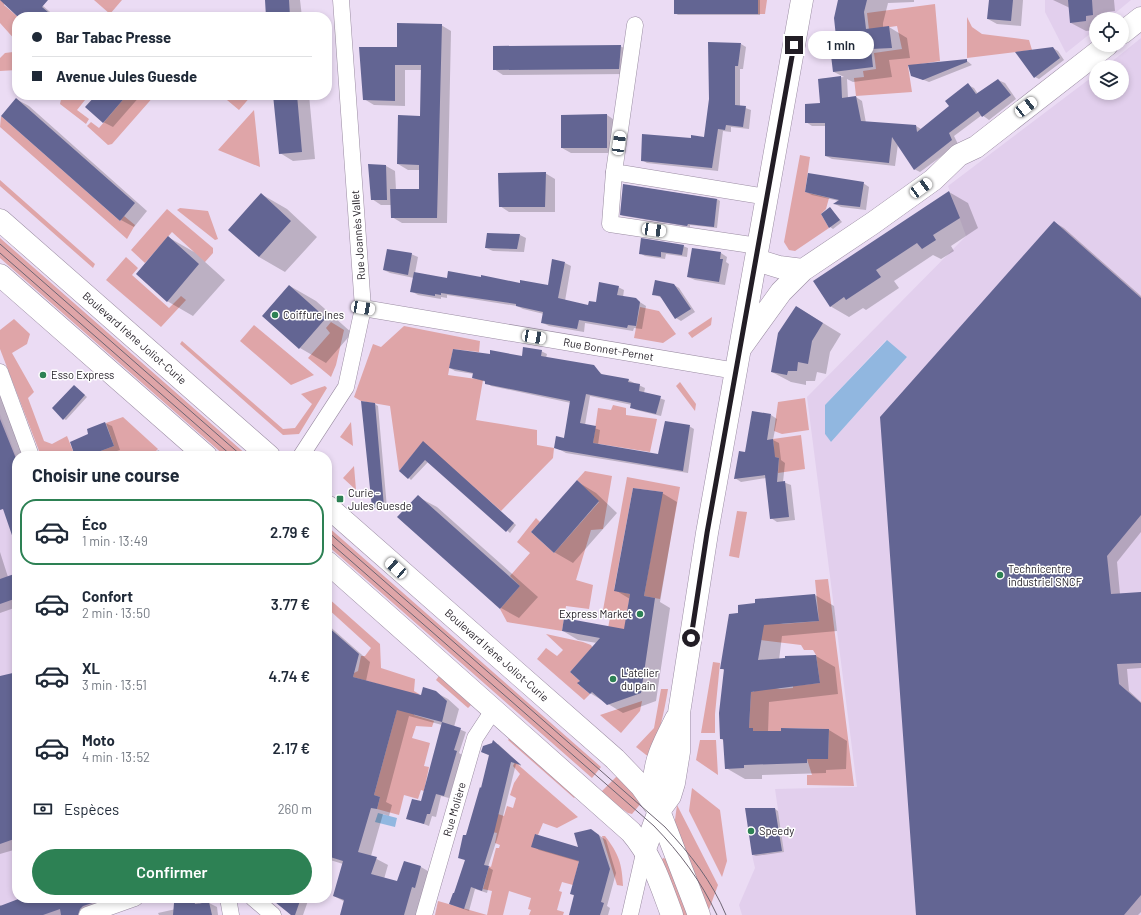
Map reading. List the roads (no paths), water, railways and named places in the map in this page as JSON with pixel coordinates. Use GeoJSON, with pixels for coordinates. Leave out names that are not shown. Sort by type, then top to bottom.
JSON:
{"type":"FeatureCollection","features":[{"type":"Feature","properties":{"kind":"main road"},"geometry":{"type":"LineString","coordinates":[[645,849],[661,824],[674,783],[679,752],[679,713],[707,533],[802,0]]}},
{"type":"Feature","properties":{"kind":"main road"},"geometry":{"type":"LineString","coordinates":[[1129,28],[1141,18]]}},
{"type":"Feature","properties":{"kind":"main road"},"geometry":{"type":"LineString","coordinates":[[740,350],[781,292],[803,270],[873,223],[933,180],[959,155],[976,147],[1098,52]]}},
{"type":"Feature","properties":{"kind":"main road","name":"Boulevard Irène Joliot-Curie"},"geometry":{"type":"LineString","coordinates":[[0,220],[263,451]]}},
{"type":"Feature","properties":{"kind":"main road"},"geometry":{"type":"LineString","coordinates":[[757,253],[779,267],[803,270]]}},
{"type":"Feature","properties":{"kind":"main road"},"geometry":{"type":"LineString","coordinates":[[0,275],[200,451]]}},
{"type":"Feature","properties":{"kind":"main road"},"geometry":{"type":"LineString","coordinates":[[752,283],[781,292]]}},
{"type":"Feature","properties":{"kind":"main road","name":"Boulevard Irène Joliot-Curie"},"geometry":{"type":"LineString","coordinates":[[332,510],[622,766],[640,786],[661,824],[699,915]]}},
{"type":"Feature","properties":{"kind":"main road"},"geometry":{"type":"LineString","coordinates":[[332,566],[631,832],[645,849],[654,866],[672,915]]}},
{"type":"Feature","properties":{"kind":"street","name":"Rue Joannès Vallet"},"geometry":{"type":"LineString","coordinates":[[304,451],[346,387],[363,308],[341,0]]}},
{"type":"Feature","properties":{"kind":"street"},"geometry":{"type":"LineString","coordinates":[[635,25],[614,172],[610,224],[757,253]]}},
{"type":"Feature","properties":{"kind":"street"},"geometry":{"type":"LineString","coordinates":[[614,172],[767,197]]}},
{"type":"Feature","properties":{"kind":"street","name":"Rue Bonnet-Pernet"},"geometry":{"type":"LineString","coordinates":[[363,308],[736,371]]}},
{"type":"Feature","properties":{"kind":"street"},"geometry":{"type":"LineString","coordinates":[[0,372],[29,451]]}},
{"type":"Feature","properties":{"kind":"street","name":"Rue Molière"},"geometry":{"type":"LineString","coordinates":[[424,915],[475,738],[494,709]]}},
{"type":"Feature","properties":{"kind":"street"},"geometry":{"type":"LineString","coordinates":[[630,915],[645,849]]}},
{"type":"Feature","properties":{"kind":"street"},"geometry":{"type":"LineString","coordinates":[[87,915],[121,903]]}},
{"type":"Feature","properties":{"kind":"street"},"geometry":{"type":"LineString","coordinates":[[229,903],[231,915]]}},
{"type":"Feature","properties":{"kind":"street"},"geometry":{"type":"LineString","coordinates":[[259,903],[273,915]]}},
{"type":"Feature","properties":{"kind":"water"},"geometry":{"type":"Polygon","coordinates":[[[887,340],[907,357],[831,442],[825,434],[825,405],[887,340]]]}},
{"type":"Feature","properties":{"kind":"water"},"geometry":{"type":"Polygon","coordinates":[[[378,813],[397,818],[395,827],[375,822],[378,813]]]}},
{"type":"Feature","properties":{"kind":"tram line"},"geometry":{"type":"LineString","coordinates":[[0,244],[236,451]]}},
{"type":"Feature","properties":{"kind":"tram line"},"geometry":{"type":"LineString","coordinates":[[0,253],[226,451]]}},
{"type":"Feature","properties":{"kind":"tram line"},"geometry":{"type":"LineString","coordinates":[[332,535],[665,827],[700,868],[726,915]]}},
{"type":"Feature","properties":{"kind":"tram line"},"geometry":{"type":"LineString","coordinates":[[332,544],[654,826],[673,847],[697,879],[717,915]]}},
{"type":"Feature","properties":{"kind":"place","name":"Coiffure Ines"},"geometry":{"type":"Point","coordinates":[275,315]}},
{"type":"Feature","properties":{"kind":"place","name":"Esso Express"},"geometry":{"type":"Point","coordinates":[43,375]}},
{"type":"Feature","properties":{"kind":"place","name":"Curie - Jules Guesde"},"geometry":{"type":"Point","coordinates":[340,499]}},
{"type":"Feature","properties":{"kind":"place","name":"Technicentre industriel SNCF"},"geometry":{"type":"Point","coordinates":[1000,575]}},
{"type":"Feature","properties":{"kind":"place","name":"Express Market"},"geometry":{"type":"Point","coordinates":[640,614]}},
{"type":"Feature","properties":{"kind":"place","name":"L'atelier du pain"},"geometry":{"type":"Point","coordinates":[613,679]}},
{"type":"Feature","properties":{"kind":"place","name":"Speedy"},"geometry":{"type":"Point","coordinates":[751,831]}}]}
